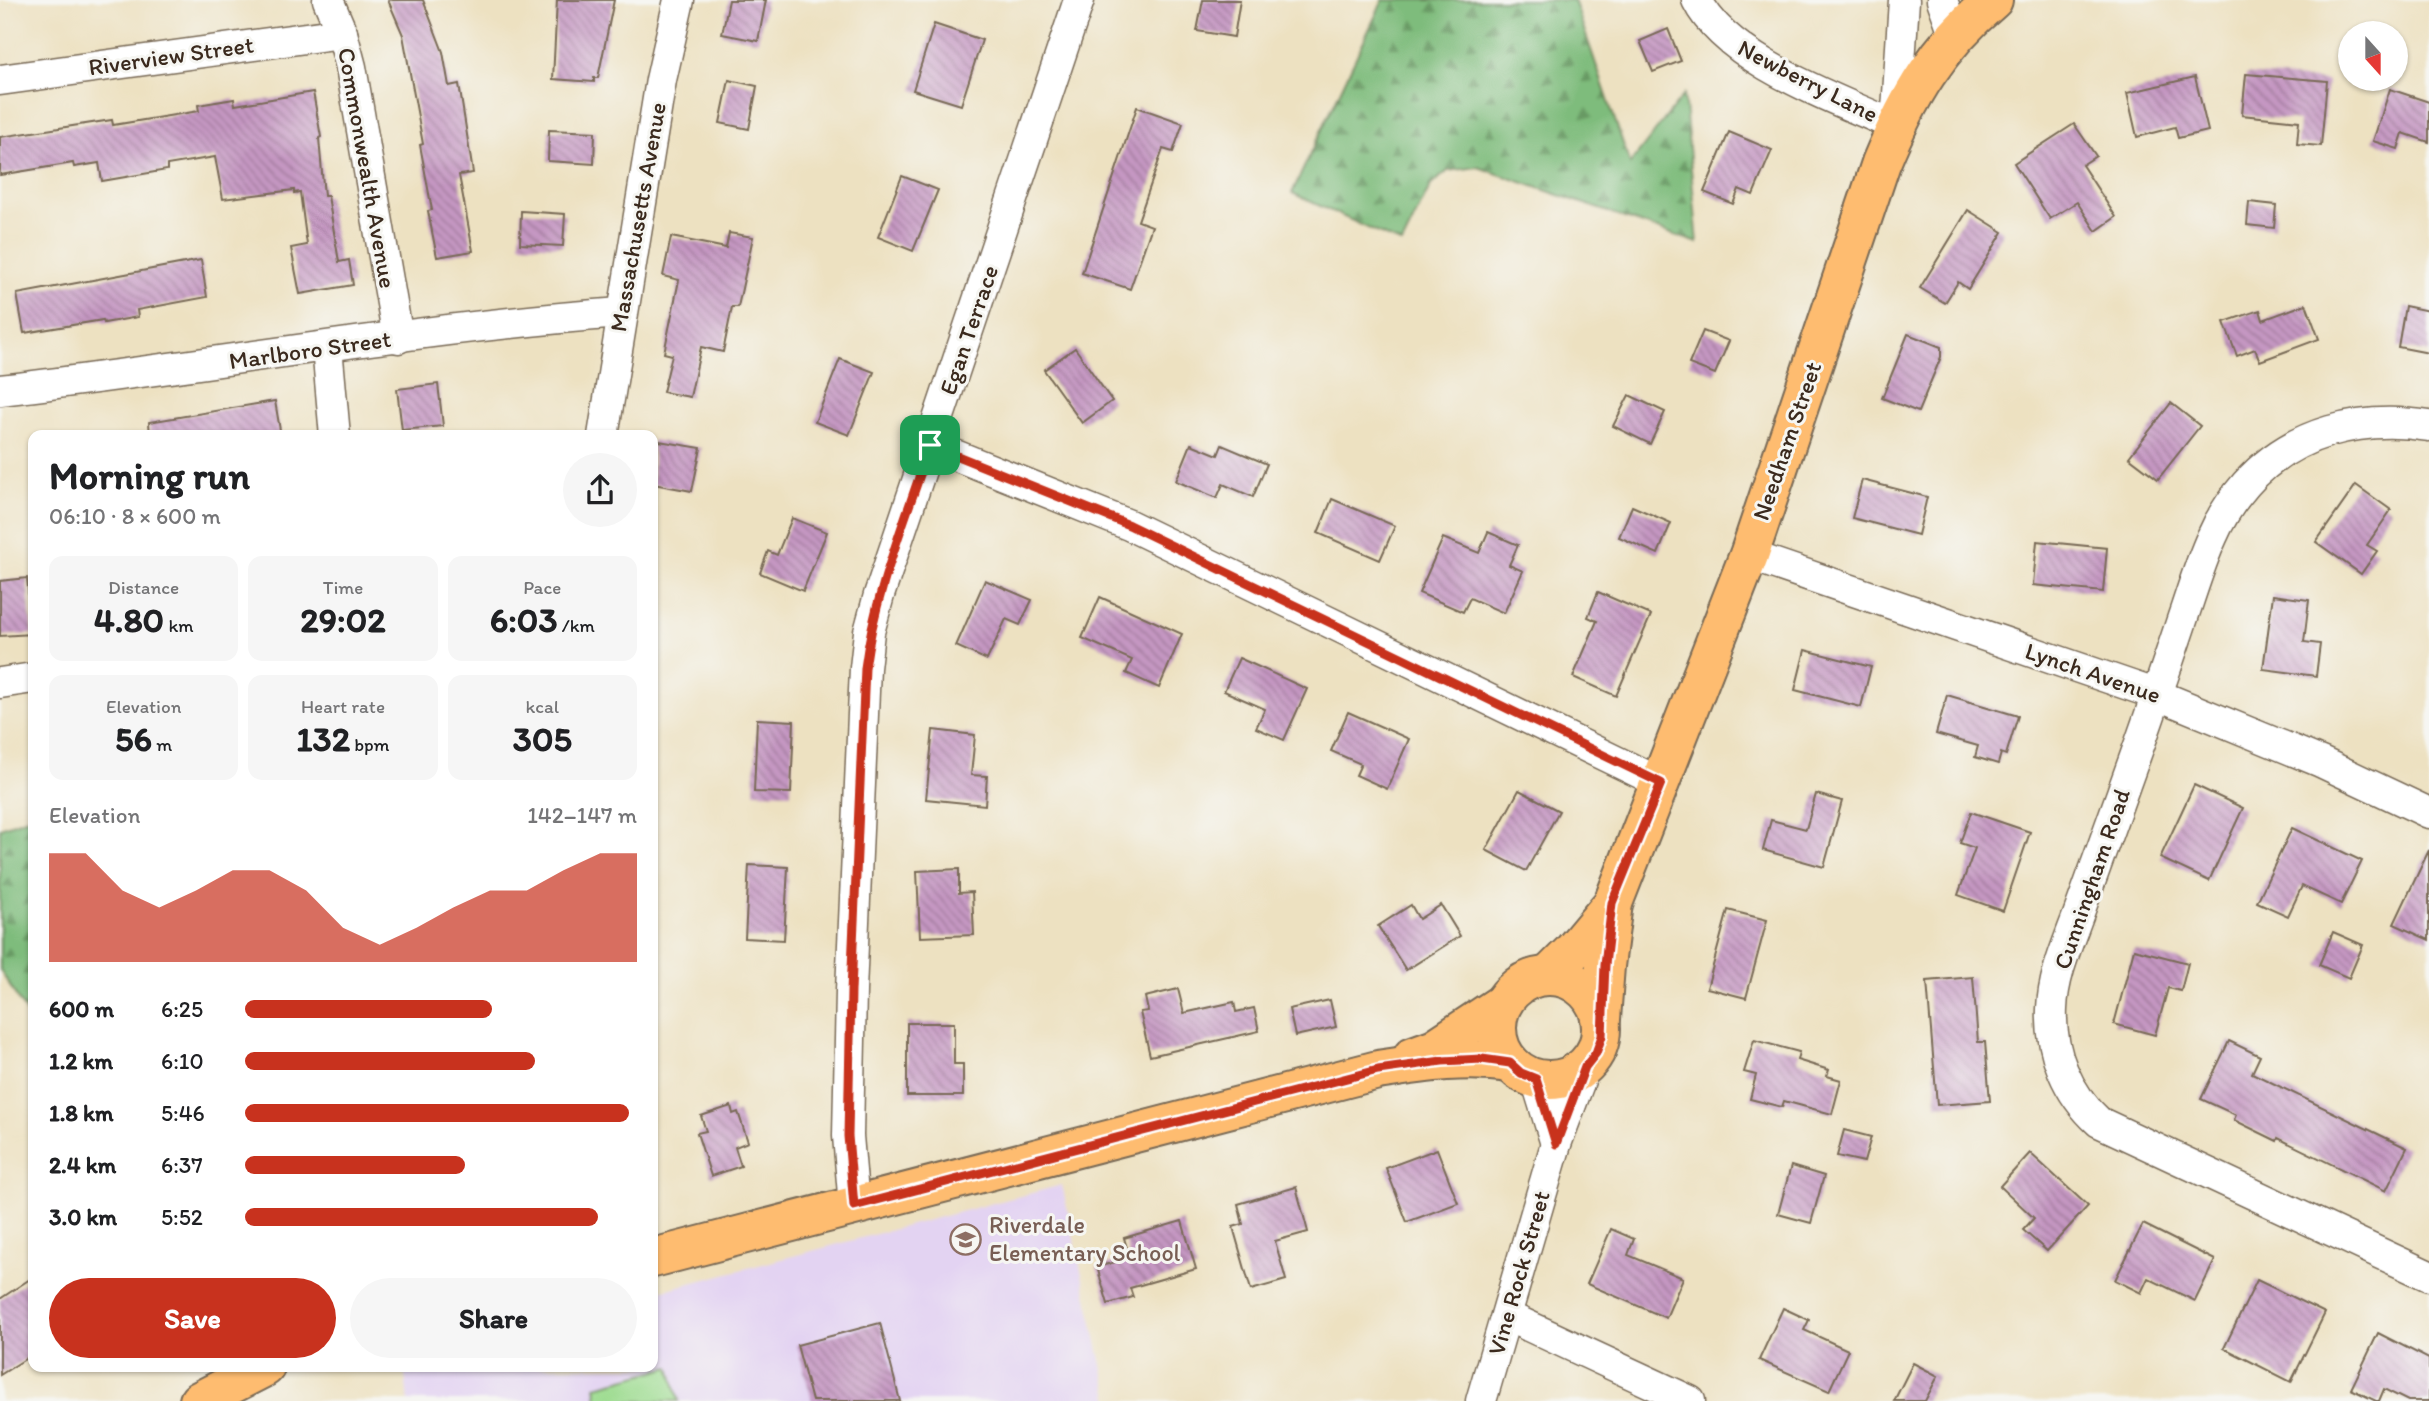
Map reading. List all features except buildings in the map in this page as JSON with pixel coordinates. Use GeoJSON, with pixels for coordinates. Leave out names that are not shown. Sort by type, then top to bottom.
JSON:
{"type":"FeatureCollection","features":[{"type":"Feature","properties":{"kind":"main road","name":"Needham Street"},"geometry":{"type":"LineString","coordinates":[[1549,975],[1572,953],[1612,903],[1749,555],[1881,163],[1896,126],[1936,58],[1993,0]]}},
{"type":"Feature","properties":{"kind":"main road","name":"Needham Street"},"geometry":{"type":"LineString","coordinates":[[1601,1019],[1612,903]]}},
{"type":"Feature","properties":{"kind":"main road"},"geometry":{"type":"LineString","coordinates":[[658,1257],[1378,1070],[1442,1061],[1482,1059],[1553,1081],[1570,1076],[1585,1067],[1596,1053],[1602,1036],[1601,1019],[1589,992],[1564,977],[1549,975],[1522,983],[1503,1003],[1435,1048],[1378,1070]]}},
{"type":"Feature","properties":{"kind":"main road"},"geometry":{"type":"LineString","coordinates":[[1503,1003],[1497,1034],[1501,1049],[1523,1071]]}},
{"type":"Feature","properties":{"kind":"main road"},"geometry":{"type":"LineString","coordinates":[[199,1401],[255,1372]]}},
{"type":"Feature","properties":{"kind":"street","name":"Commonwealth Avenue"},"geometry":{"type":"LineString","coordinates":[[328,0],[342,33],[351,67],[398,338]]}},
{"type":"Feature","properties":{"kind":"street","name":"Massachusetts Avenue"},"geometry":{"type":"LineString","coordinates":[[604,430],[661,80],[679,0]]}},
{"type":"Feature","properties":{"kind":"street","name":"Egan Terrace"},"geometry":{"type":"LineString","coordinates":[[854,1206],[848,1136],[851,991],[865,668],[869,632],[879,595],[1079,0]]}},
{"type":"Feature","properties":{"kind":"street","name":"Newberry Lane"},"geometry":{"type":"LineString","coordinates":[[1697,0],[1714,27],[1738,48],[1799,81],[1896,126]]}},
{"type":"Feature","properties":{"kind":"street"},"geometry":{"type":"LineString","coordinates":[[1896,126],[1904,0]]}},
{"type":"Feature","properties":{"kind":"street"},"geometry":{"type":"LineString","coordinates":[[1941,0],[1955,36]]}},
{"type":"Feature","properties":{"kind":"street","name":"Riverview Street"},"geometry":{"type":"LineString","coordinates":[[0,80],[342,33]]}},
{"type":"Feature","properties":{"kind":"street","name":"Marlboro Street"},"geometry":{"type":"LineString","coordinates":[[0,390],[531,320],[621,313]]}},
{"type":"Feature","properties":{"kind":"street"},"geometry":{"type":"LineString","coordinates":[[327,347],[334,430]]}},
{"type":"Feature","properties":{"kind":"street","name":"Cunningham Road"},"geometry":{"type":"LineString","coordinates":[[2429,426],[2377,421],[2335,428],[2295,445],[2269,463],[2246,484],[2222,517],[2211,539],[2056,982],[2052,1006],[2052,1027],[2062,1072],[2083,1107],[2099,1122],[2429,1276]]}},
{"type":"Feature","properties":{"kind":"street"},"geometry":{"type":"LineString","coordinates":[[930,445],[1129,525],[1661,783]]}},
{"type":"Feature","properties":{"kind":"street","name":"Lynch Avenue"},"geometry":{"type":"LineString","coordinates":[[1749,555],[2158,695],[2322,762],[2429,813]]}},
{"type":"Feature","properties":{"kind":"street"},"geometry":{"type":"LineString","coordinates":[[0,683],[28,679]]}},
{"type":"Feature","properties":{"kind":"street","name":"Vine Rock Street"},"geometry":{"type":"LineString","coordinates":[[1481,1401],[1556,1144],[1585,1067]]}},
{"type":"Feature","properties":{"kind":"street"},"geometry":{"type":"LineString","coordinates":[[1523,1071],[1556,1144]]}},
{"type":"Feature","properties":{"kind":"street"},"geometry":{"type":"LineString","coordinates":[[1507,1316],[1690,1401]]}},
{"type":"Feature","properties":{"kind":"shaded area","name":"Riverdale Elementary School"},"geometry":{"type":"Polygon","coordinates":[[[1062,1185],[1110,1401],[408,1401],[405,1372],[658,1372],[658,1292],[1062,1185]]]}},
{"type":"Feature","properties":{"kind":"green space"},"geometry":{"type":"Polygon","coordinates":[[[1383,0],[1574,0],[1630,164],[1684,94],[1698,243],[1478,167],[1448,171],[1431,185],[1402,244],[1292,193],[1383,0]]]}},
{"type":"Feature","properties":{"kind":"green space"},"geometry":{"type":"Polygon","coordinates":[[[28,818],[28,1016],[0,970],[0,828],[28,818]]]}},
{"type":"Feature","properties":{"kind":"green space"},"geometry":{"type":"Polygon","coordinates":[[[670,1367],[679,1401],[598,1401],[596,1386],[670,1367]]]}},
{"type":"Feature","properties":{"kind":"place","name":"Riverdale Elementary School"},"geometry":{"type":"Point","coordinates":[966,1239]}},
{"type":"Feature","properties":{"kind":"route"},"geometry":{"type":"LineString","coordinates":[[930,445],[1129,525],[1661,783],[1612,903],[1605,965],[1602,1036],[1596,1053],[1585,1067],[1556,1144],[1536,1079],[1521,1073],[1510,1063],[1482,1059],[1442,1061],[1378,1070],[854,1206],[848,1136],[851,991],[865,668],[869,632],[879,595],[930,445]]}}]}
